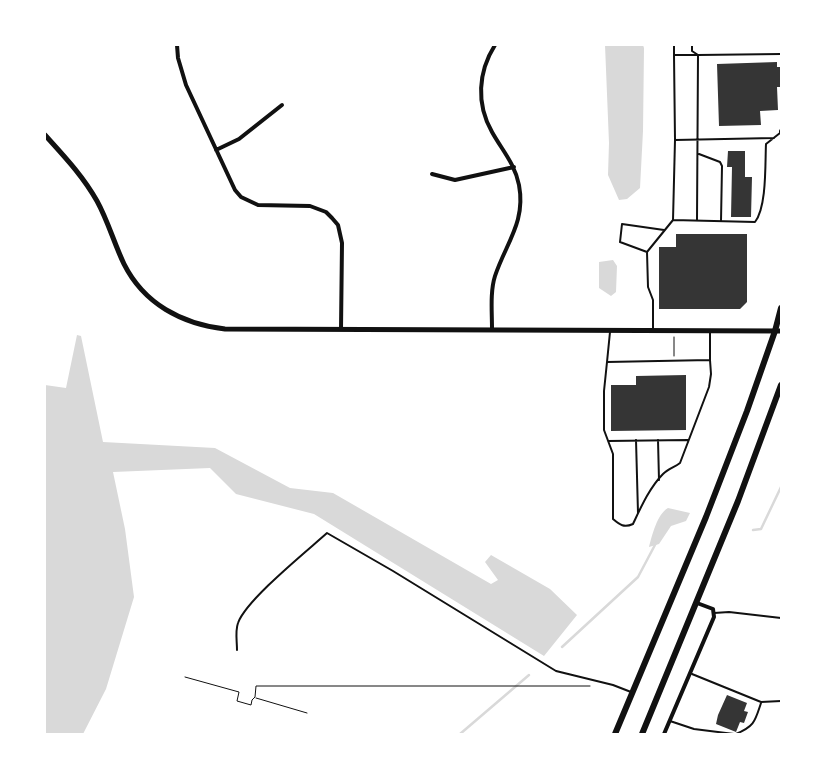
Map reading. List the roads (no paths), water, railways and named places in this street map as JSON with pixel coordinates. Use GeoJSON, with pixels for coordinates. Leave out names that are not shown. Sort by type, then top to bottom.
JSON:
{"type":"FeatureCollection","features":[{"type":"Feature","properties":{"kind":"main road"},"geometry":{"type":"LineString","coordinates":[[615,734],[706,517],[778,331],[781,308]]}},
{"type":"Feature","properties":{"kind":"main road"},"geometry":{"type":"LineString","coordinates":[[642,734],[738,502],[781,386]]}},
{"type":"Feature","properties":{"kind":"street"},"geometry":{"type":"LineString","coordinates":[[177,45],[178,58],[184,78],[235,190],[249,202],[266,206],[310,206],[326,212],[338,225],[342,243],[342,329]]}},
{"type":"Feature","properties":{"kind":"street"},"geometry":{"type":"LineString","coordinates":[[492,329],[493,284],[514,233],[519,216],[520,200],[519,185],[514,167],[487,122],[481,98],[482,73],[495,45]]}},
{"type":"Feature","properties":{"kind":"street"},"geometry":{"type":"LineString","coordinates":[[216,150],[239,138],[282,105]]}},
{"type":"Feature","properties":{"kind":"street"},"geometry":{"type":"LineString","coordinates":[[45,135],[70,163],[97,201],[132,277],[152,300],[178,317],[195,324],[225,329],[778,331]]}},
{"type":"Feature","properties":{"kind":"street"},"geometry":{"type":"LineString","coordinates":[[432,174],[455,180],[514,167]]}},
{"type":"Feature","properties":{"kind":"street"},"geometry":{"type":"LineString","coordinates":[[664,734],[712,622],[714,613],[710,607],[696,602]]}},
{"type":"Feature","properties":{"kind":"lane"},"geometry":{"type":"LineString","coordinates":[[653,330],[652,300],[648,287],[647,252],[672,220],[675,140],[674,45]]}},
{"type":"Feature","properties":{"kind":"lane"},"geometry":{"type":"LineString","coordinates":[[692,45],[692,51],[698,55]]}},
{"type":"Feature","properties":{"kind":"lane"},"geometry":{"type":"LineString","coordinates":[[674,55],[781,54]]}},
{"type":"Feature","properties":{"kind":"lane"},"geometry":{"type":"LineString","coordinates":[[697,221],[698,55]]}},
{"type":"Feature","properties":{"kind":"lane"},"geometry":{"type":"LineString","coordinates":[[672,220],[755,222],[760,216],[762,204],[766,144],[781,132]]}},
{"type":"Feature","properties":{"kind":"lane"},"geometry":{"type":"LineString","coordinates":[[675,140],[774,138]]}},
{"type":"Feature","properties":{"kind":"lane"},"geometry":{"type":"LineString","coordinates":[[698,154],[720,162],[722,166],[721,221]]}},
{"type":"Feature","properties":{"kind":"lane"},"geometry":{"type":"LineString","coordinates":[[647,252],[620,242],[622,224],[664,230]]}},
{"type":"Feature","properties":{"kind":"lane"},"geometry":{"type":"LineString","coordinates":[[611,330],[609,334],[604,390],[604,430],[613,454],[613,519],[621,526],[633,524],[664,472],[680,463],[709,387],[711,374],[710,331]]}},
{"type":"Feature","properties":{"kind":"lane"},"geometry":{"type":"LineString","coordinates":[[607,362],[710,360]]}},
{"type":"Feature","properties":{"kind":"lane"},"geometry":{"type":"LineString","coordinates":[[636,440],[638,514]]}},
{"type":"Feature","properties":{"kind":"lane"},"geometry":{"type":"LineString","coordinates":[[658,440],[659,480]]}},
{"type":"Feature","properties":{"kind":"lane"},"geometry":{"type":"LineString","coordinates":[[608,441],[688,440]]}},
{"type":"Feature","properties":{"kind":"lane"},"geometry":{"type":"LineString","coordinates":[[238,650],[236,631],[238,622],[249,606],[327,532],[393,570],[556,671],[613,685],[632,693]]}},
{"type":"Feature","properties":{"kind":"lane"},"geometry":{"type":"LineString","coordinates":[[714,613],[729,612],[781,618]]}},
{"type":"Feature","properties":{"kind":"lane"},"geometry":{"type":"LineString","coordinates":[[689,673],[761,702],[781,701]]}},
{"type":"Feature","properties":{"kind":"lane"},"geometry":{"type":"LineString","coordinates":[[670,721],[694,729],[735,734],[749,728],[755,721],[761,702]]}},
{"type":"Feature","properties":{"kind":"waterway"},"geometry":{"type":"LineString","coordinates":[[753,530],[761,529],[781,487]]}},
{"type":"Feature","properties":{"kind":"waterway"},"geometry":{"type":"LineString","coordinates":[[562,647],[638,577],[656,543]]}},
{"type":"Feature","properties":{"kind":"waterway"},"geometry":{"type":"LineString","coordinates":[[460,734],[529,675]]}}]}
